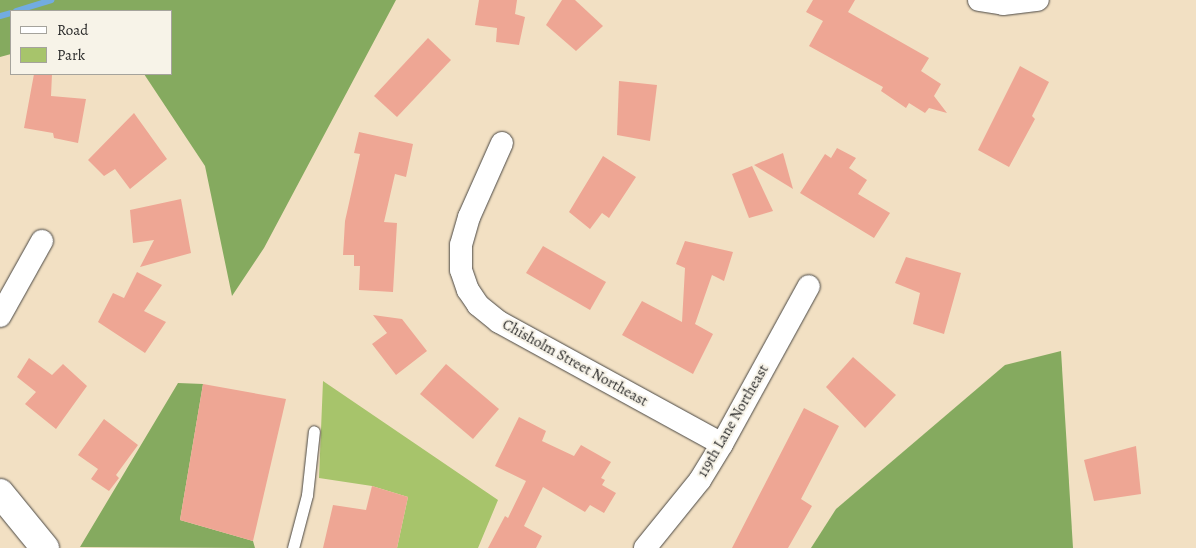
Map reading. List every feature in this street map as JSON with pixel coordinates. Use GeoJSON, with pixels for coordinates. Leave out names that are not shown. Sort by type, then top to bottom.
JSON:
{"type":"FeatureCollection","features":[{"type":"Feature","properties":{"kind":"street"},"geometry":{"type":"LineString","coordinates":[[979,0],[1003,4],[1038,0]]}},
{"type":"Feature","properties":{"kind":"street","name":"Chisholm Street Northeast"},"geometry":{"type":"LineString","coordinates":[[502,142],[469,217],[461,245],[461,270],[473,298],[499,322],[722,444]]}},
{"type":"Feature","properties":{"kind":"street"},"geometry":{"type":"LineString","coordinates":[[0,316],[42,241]]}},
{"type":"Feature","properties":{"kind":"street","name":"119th Lane Northeast"},"geometry":{"type":"LineString","coordinates":[[645,548],[700,480],[722,444],[809,286]]}},
{"type":"Feature","properties":{"kind":"street"},"geometry":{"type":"LineString","coordinates":[[0,493],[45,548]]}},
{"type":"Feature","properties":{"kind":"lane"},"geometry":{"type":"LineString","coordinates":[[293,548],[306,494],[314,431]]}},
{"type":"Feature","properties":{"kind":"green space"},"geometry":{"type":"Polygon","coordinates":[[[0,0],[396,0],[264,248],[232,296],[205,166],[145,75],[172,75],[172,10],[10,10],[10,54],[0,57],[0,0]]]}},
{"type":"Feature","properties":{"kind":"green space"},"geometry":{"type":"Polygon","coordinates":[[[1061,351],[1073,548],[811,548],[836,509],[1005,365],[1061,351]]]}},
{"type":"Feature","properties":{"kind":"green space"},"geometry":{"type":"Polygon","coordinates":[[[323,381],[498,500],[478,548],[397,548],[408,497],[372,486],[319,478],[323,381]]]}},
{"type":"Feature","properties":{"kind":"green space"},"geometry":{"type":"Polygon","coordinates":[[[178,383],[203,384],[180,520],[253,541],[255,548],[80,547],[178,383]]]}},
{"type":"Feature","properties":{"kind":"building"},"geometry":{"type":"Polygon","coordinates":[[[479,0],[517,0],[515,14],[525,17],[519,45],[496,42],[497,28],[475,25],[479,0]]]}},
{"type":"Feature","properties":{"kind":"building"},"geometry":{"type":"Polygon","coordinates":[[[562,0],[575,0],[603,26],[576,51],[546,25],[562,0]]]}},
{"type":"Feature","properties":{"kind":"building"},"geometry":{"type":"Polygon","coordinates":[[[813,0],[855,0],[848,12],[929,58],[921,71],[941,84],[934,96],[947,113],[929,108],[925,113],[909,103],[906,108],[881,91],[883,87],[809,46],[823,21],[806,12],[813,0]]]}},
{"type":"Feature","properties":{"kind":"building"},"geometry":{"type":"Polygon","coordinates":[[[428,38],[451,60],[397,117],[374,96],[428,38]]]}},
{"type":"Feature","properties":{"kind":"building"},"geometry":{"type":"Polygon","coordinates":[[[1020,66],[1049,82],[1032,116],[1035,119],[1009,167],[978,150],[1020,66]]]}},
{"type":"Feature","properties":{"kind":"building"},"geometry":{"type":"Polygon","coordinates":[[[34,75],[52,75],[51,96],[86,99],[78,143],[54,138],[53,133],[24,128],[34,75]]]}},
{"type":"Feature","properties":{"kind":"building"},"geometry":{"type":"Polygon","coordinates":[[[619,81],[657,85],[650,141],[617,135],[619,81]]]}},
{"type":"Feature","properties":{"kind":"building"},"geometry":{"type":"Polygon","coordinates":[[[134,113],[167,159],[130,189],[115,169],[104,176],[88,160],[134,113]]]}},
{"type":"Feature","properties":{"kind":"building"},"geometry":{"type":"Polygon","coordinates":[[[359,132],[413,144],[406,177],[395,174],[384,222],[397,223],[393,292],[359,290],[360,266],[354,266],[354,255],[343,255],[345,221],[360,154],[354,153],[359,132]]]}},
{"type":"Feature","properties":{"kind":"building"},"geometry":{"type":"Polygon","coordinates":[[[837,148],[856,158],[849,168],[867,180],[858,194],[890,213],[874,238],[800,193],[825,154],[831,158],[837,148]]]}},
{"type":"Feature","properties":{"kind":"building"},"geometry":{"type":"Polygon","coordinates":[[[783,153],[793,189],[754,165],[783,153]]]}},
{"type":"Feature","properties":{"kind":"building"},"geometry":{"type":"Polygon","coordinates":[[[603,156],[636,177],[609,218],[602,213],[590,229],[569,212],[603,156]]]}},
{"type":"Feature","properties":{"kind":"building"},"geometry":{"type":"Polygon","coordinates":[[[752,166],[773,211],[749,218],[732,174],[752,166]]]}},
{"type":"Feature","properties":{"kind":"building"},"geometry":{"type":"Polygon","coordinates":[[[181,199],[191,253],[140,267],[154,240],[133,243],[130,210],[181,199]]]}},
{"type":"Feature","properties":{"kind":"building"},"geometry":{"type":"Polygon","coordinates":[[[685,241],[733,252],[724,281],[712,275],[695,324],[713,334],[693,374],[622,335],[642,301],[682,322],[685,268],[676,264],[685,241]]]}},
{"type":"Feature","properties":{"kind":"building"},"geometry":{"type":"Polygon","coordinates":[[[543,246],[606,282],[590,310],[526,273],[543,246]]]}},
{"type":"Feature","properties":{"kind":"building"},"geometry":{"type":"Polygon","coordinates":[[[906,257],[961,273],[944,334],[913,324],[920,293],[895,283],[906,257]]]}},
{"type":"Feature","properties":{"kind":"building"},"geometry":{"type":"Polygon","coordinates":[[[137,272],[162,285],[144,311],[166,322],[145,353],[98,322],[113,293],[124,298],[137,272]]]}},
{"type":"Feature","properties":{"kind":"building"},"geometry":{"type":"Polygon","coordinates":[[[373,315],[402,319],[427,351],[396,375],[372,344],[387,333],[373,315]]]}},
{"type":"Feature","properties":{"kind":"building"},"geometry":{"type":"Polygon","coordinates":[[[853,357],[896,395],[865,428],[826,387],[853,357]]]}},
{"type":"Feature","properties":{"kind":"building"},"geometry":{"type":"Polygon","coordinates":[[[29,358],[52,375],[63,364],[87,386],[56,429],[25,404],[36,392],[17,377],[29,358]]]}},
{"type":"Feature","properties":{"kind":"building"},"geometry":{"type":"Polygon","coordinates":[[[446,364],[499,409],[473,439],[420,394],[446,364]]]}},
{"type":"Feature","properties":{"kind":"building"},"geometry":{"type":"Polygon","coordinates":[[[203,384],[286,399],[253,541],[180,520],[203,384]]]}},
{"type":"Feature","properties":{"kind":"building"},"geometry":{"type":"Polygon","coordinates":[[[804,408],[839,426],[801,499],[812,506],[788,548],[732,548],[804,408]]]}},
{"type":"Feature","properties":{"kind":"building"},"geometry":{"type":"Polygon","coordinates":[[[519,417],[546,431],[542,441],[574,456],[581,445],[611,462],[601,478],[605,480],[602,485],[616,493],[604,513],[590,505],[585,512],[543,487],[524,526],[542,536],[536,548],[488,548],[505,516],[508,518],[526,481],[495,466],[519,417]]]}},
{"type":"Feature","properties":{"kind":"building"},"geometry":{"type":"Polygon","coordinates":[[[104,419],[138,445],[116,475],[119,478],[109,491],[91,479],[98,469],[78,455],[104,419]]]}},
{"type":"Feature","properties":{"kind":"building"},"geometry":{"type":"Polygon","coordinates":[[[1136,446],[1141,494],[1094,501],[1084,460],[1136,446]]]}},
{"type":"Feature","properties":{"kind":"building"},"geometry":{"type":"Polygon","coordinates":[[[372,486],[408,497],[397,548],[323,548],[333,505],[366,510],[372,486]]]}},
{"type":"Feature","properties":{"kind":"waterway"},"geometry":{"type":"LineString","coordinates":[[19,10],[51,0]]}},
{"type":"Feature","properties":{"kind":"waterway"},"geometry":{"type":"LineString","coordinates":[[0,16],[10,13]]}}]}
